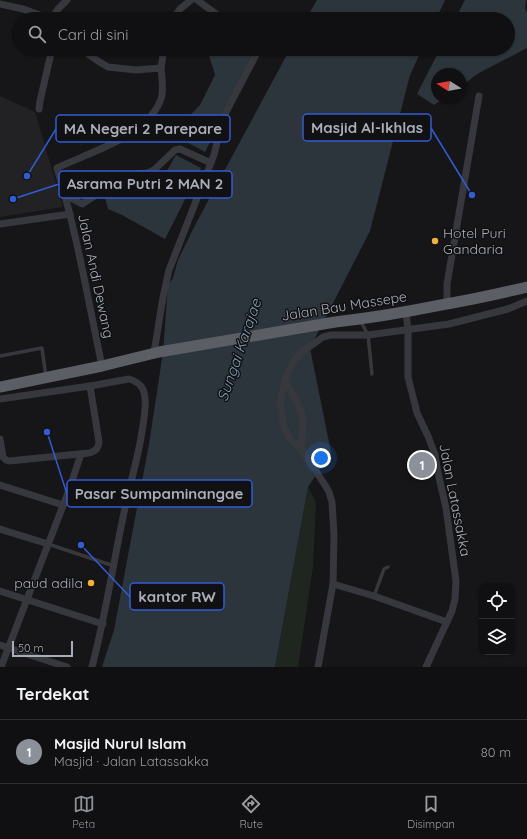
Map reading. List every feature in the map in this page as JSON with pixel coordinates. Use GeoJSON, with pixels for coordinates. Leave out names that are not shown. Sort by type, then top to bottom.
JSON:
{"type":"FeatureCollection","features":[{"type":"Feature","properties":{"kind":"highway","name":"Jalan Bau Massepe"},"geometry":{"type":"LineString","coordinates":[[0,387],[102,366],[156,352],[335,322],[406,312],[500,294],[527,287]]}},
{"type":"Feature","properties":{"kind":"street"},"geometry":{"type":"LineString","coordinates":[[56,12],[66,0]]}},
{"type":"Feature","properties":{"kind":"street"},"geometry":{"type":"LineString","coordinates":[[178,12],[191,0]]}},
{"type":"Feature","properties":{"kind":"street"},"geometry":{"type":"LineString","coordinates":[[197,0],[213,12]]}},
{"type":"Feature","properties":{"kind":"street"},"geometry":{"type":"LineString","coordinates":[[0,4],[31,12]]}},
{"type":"Feature","properties":{"kind":"street"},"geometry":{"type":"LineString","coordinates":[[39,109],[50,56]]}},
{"type":"Feature","properties":{"kind":"street"},"geometry":{"type":"LineString","coordinates":[[91,56],[108,67],[136,70],[161,68],[163,56]]}},
{"type":"Feature","properties":{"kind":"street"},"geometry":{"type":"LineString","coordinates":[[156,352],[163,297],[168,275],[214,155],[223,118],[255,56]]}},
{"type":"Feature","properties":{"kind":"street","name":"Jalan Andi Dewang"},"geometry":{"type":"LineString","coordinates":[[102,366],[70,214],[57,168],[116,142],[142,126],[149,118],[160,100],[162,91],[161,68]]}},
{"type":"Feature","properties":{"kind":"street"},"geometry":{"type":"LineString","coordinates":[[447,304],[447,286],[479,96]]}},
{"type":"Feature","properties":{"kind":"street"},"geometry":{"type":"LineString","coordinates":[[65,195],[82,204],[99,193],[136,174],[148,173],[154,170],[175,150],[178,149],[211,163]]}},
{"type":"Feature","properties":{"kind":"street"},"geometry":{"type":"LineString","coordinates":[[0,224],[70,214]]}},
{"type":"Feature","properties":{"kind":"street"},"geometry":{"type":"LineString","coordinates":[[318,667],[333,584],[334,535],[332,502],[325,485],[301,449],[289,438],[284,426],[280,404],[285,380],[293,362],[300,353],[323,337],[331,335],[368,336],[449,324],[508,310],[527,301]]}},
{"type":"Feature","properties":{"kind":"street","name":"Jalan Latassakka"},"geometry":{"type":"LineString","coordinates":[[406,312],[408,330],[408,377],[417,413],[435,455],[446,508],[456,581],[455,599],[452,612],[426,667]]}},
{"type":"Feature","properties":{"kind":"street"},"geometry":{"type":"LineString","coordinates":[[0,399],[129,379],[138,383],[145,396],[145,416],[139,449],[128,494],[92,667]]}},
{"type":"Feature","properties":{"kind":"street"},"geometry":{"type":"LineString","coordinates":[[285,380],[301,410],[303,421],[301,449]]}},
{"type":"Feature","properties":{"kind":"street"},"geometry":{"type":"LineString","coordinates":[[0,439],[3,458],[7,460],[82,454],[96,450],[99,442],[90,386]]}},
{"type":"Feature","properties":{"kind":"street"},"geometry":{"type":"LineString","coordinates":[[1,667],[82,454]]}},
{"type":"Feature","properties":{"kind":"street"},"geometry":{"type":"LineString","coordinates":[[0,485],[63,505]]}},
{"type":"Feature","properties":{"kind":"street"},"geometry":{"type":"LineString","coordinates":[[0,529],[48,544]]}},
{"type":"Feature","properties":{"kind":"street"},"geometry":{"type":"LineString","coordinates":[[333,584],[374,596],[447,622]]}},
{"type":"Feature","properties":{"kind":"street"},"geometry":{"type":"LineString","coordinates":[[0,591],[102,624]]}},
{"type":"Feature","properties":{"kind":"street"},"geometry":{"type":"LineString","coordinates":[[0,645],[67,667]]}},
{"type":"Feature","properties":{"kind":"lane"},"geometry":{"type":"LineString","coordinates":[[360,319],[368,336],[372,374]]}},
{"type":"Feature","properties":{"kind":"lane"},"geometry":{"type":"LineString","coordinates":[[0,356],[42,348],[46,378]]}},
{"type":"Feature","properties":{"kind":"lane"},"geometry":{"type":"LineString","coordinates":[[48,544],[114,566]]}},
{"type":"Feature","properties":{"kind":"lane"},"geometry":{"type":"LineString","coordinates":[[374,596],[384,569],[388,567]]}},
{"type":"Feature","properties":{"kind":"shaded area"},"geometry":{"type":"Polygon","coordinates":[[[0,96],[35,112],[63,207],[0,217],[0,96]]]}},
{"type":"Feature","properties":{"kind":"shaded area"},"geometry":{"type":"Polygon","coordinates":[[[308,487],[316,502],[313,567],[298,667],[275,667],[308,487]]]}},
{"type":"Feature","properties":{"kind":"water"},"geometry":{"type":"Polygon","coordinates":[[[317,0],[445,0],[439,12],[310,12],[317,0]]]}},
{"type":"Feature","properties":{"kind":"water"},"geometry":{"type":"Polygon","coordinates":[[[465,0],[526,0],[527,48],[515,54],[515,12],[459,12],[465,0]]]}},
{"type":"Feature","properties":{"kind":"water"},"geometry":{"type":"Polygon","coordinates":[[[209,56],[253,56],[205,152],[172,134],[200,105],[215,75],[209,56]]]}},
{"type":"Feature","properties":{"kind":"water","name":"Sungai Karajae"},"geometry":{"type":"Polygon","coordinates":[[[286,56],[419,56],[410,75],[370,231],[310,348],[331,452],[308,487],[275,667],[102,667],[114,630],[149,444],[163,352],[168,285],[173,278],[178,260],[193,229],[286,56]]]}},
{"type":"Feature","properties":{"kind":"water"},"geometry":{"type":"Polygon","coordinates":[[[436,56],[512,56],[479,73],[467,82],[467,68],[431,68],[431,103],[417,94],[436,56]]]}},
{"type":"Feature","properties":{"kind":"water"},"geometry":{"type":"Polygon","coordinates":[[[176,155],[201,168],[165,239],[122,215],[108,209],[104,194],[119,187],[147,186],[165,174],[176,155]]]}},
{"type":"Feature","properties":{"kind":"place","name":"MA Negeri 2 Parepare"},"geometry":{"type":"Point","coordinates":[27,176]}},
{"type":"Feature","properties":{"kind":"place","name":"Masjid Al-Ikhlas"},"geometry":{"type":"Point","coordinates":[472,195]}},
{"type":"Feature","properties":{"kind":"place","name":"Asrama Putri 2 MAN 2"},"geometry":{"type":"Point","coordinates":[13,199]}},
{"type":"Feature","properties":{"kind":"place","name":"Hotel Puri Gandaria"},"geometry":{"type":"Point","coordinates":[435,241]}},
{"type":"Feature","properties":{"kind":"place","name":"Pasar Sumpaminangae"},"geometry":{"type":"Point","coordinates":[47,432]}},
{"type":"Feature","properties":{"kind":"place","name":"Masjid Nurul Islam"},"geometry":{"type":"Point","coordinates":[422,465]}},
{"type":"Feature","properties":{"kind":"place","name":"kantor RW"},"geometry":{"type":"Point","coordinates":[81,545]}},
{"type":"Feature","properties":{"kind":"place","name":"paud adila"},"geometry":{"type":"Point","coordinates":[91,583]}}]}
